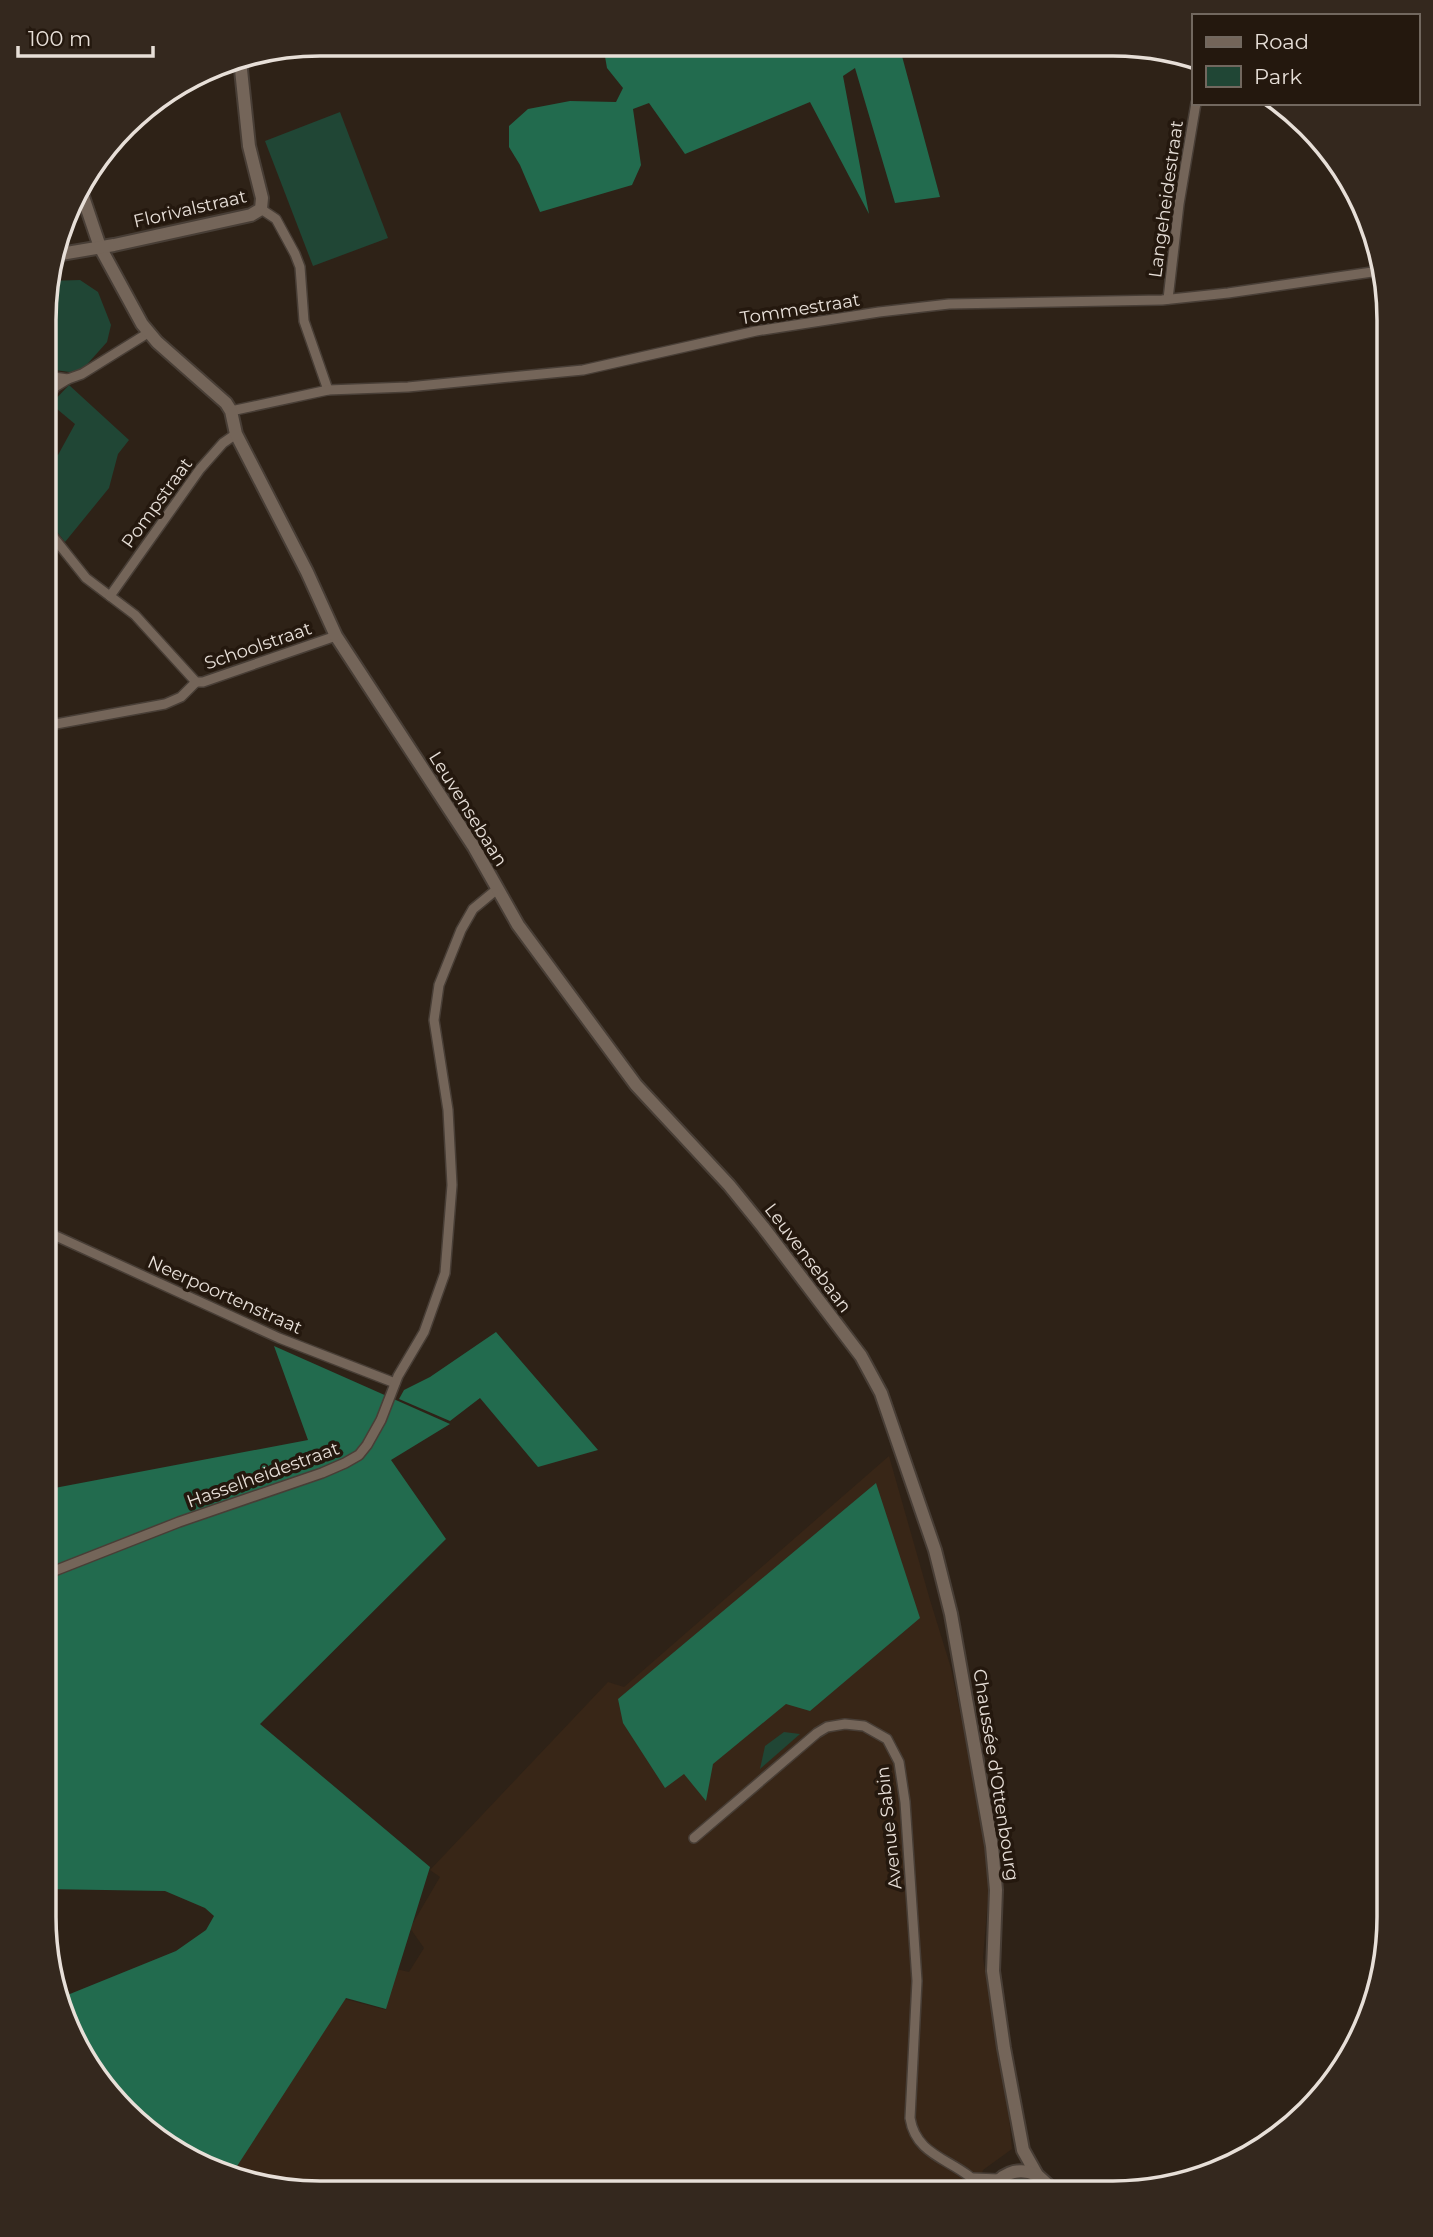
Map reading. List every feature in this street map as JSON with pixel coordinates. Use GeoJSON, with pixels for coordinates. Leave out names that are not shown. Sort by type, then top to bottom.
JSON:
{"type":"FeatureCollection","features":[{"type":"Feature","properties":{"kind":"street","name":"Florivalstraat"},"geometry":{"type":"LineString","coordinates":[[65,253],[251,215],[261,209],[262,198],[249,146],[241,68]]}},
{"type":"Feature","properties":{"kind":"street","name":"Langeheidestraat"},"geometry":{"type":"LineString","coordinates":[[1168,299],[1181,190],[1196,105]]}},
{"type":"Feature","properties":{"kind":"street"},"geometry":{"type":"LineString","coordinates":[[84,201],[100,247],[148,333],[226,402],[231,411]]}},
{"type":"Feature","properties":{"kind":"street"},"geometry":{"type":"LineString","coordinates":[[261,209],[276,219],[300,267],[304,321],[328,390]]}},
{"type":"Feature","properties":{"kind":"street","name":"Tommestraat"},"geometry":{"type":"LineString","coordinates":[[231,411],[328,390],[384,389],[583,370],[756,331],[949,304],[1168,299],[1373,272]]}},
{"type":"Feature","properties":{"kind":"street"},"geometry":{"type":"LineString","coordinates":[[56,386],[94,368],[148,333]]}},
{"type":"Feature","properties":{"kind":"street"},"geometry":{"type":"LineString","coordinates":[[56,377],[68,379]]}},
{"type":"Feature","properties":{"kind":"street","name":"Leuvensebaan"},"geometry":{"type":"LineString","coordinates":[[231,411],[236,434],[307,572],[336,636],[474,848],[518,925],[636,1085],[729,1185],[860,1356],[872,1374],[889,1414]]}},
{"type":"Feature","properties":{"kind":"street","name":"Pompstraat"},"geometry":{"type":"LineString","coordinates":[[110,596],[200,469],[223,443],[236,434]]}},
{"type":"Feature","properties":{"kind":"street","name":"Schoolstraat"},"geometry":{"type":"LineString","coordinates":[[56,540],[86,578],[135,615],[196,682],[203,682],[336,636]]}},
{"type":"Feature","properties":{"kind":"street"},"geometry":{"type":"LineString","coordinates":[[56,724],[165,704],[181,697],[196,682]]}},
{"type":"Feature","properties":{"kind":"street","name":"Hasselheidestraat"},"geometry":{"type":"LineString","coordinates":[[56,1570],[179,1522],[345,1463],[359,1455],[367,1445],[381,1420],[395,1383],[424,1332],[444,1273],[452,1185],[448,1110],[434,1020],[439,985],[467,919],[473,909],[496,890]]}},
{"type":"Feature","properties":{"kind":"street","name":"Neerpoortenstraat"},"geometry":{"type":"LineString","coordinates":[[56,1235],[279,1338],[395,1383]]}},
{"type":"Feature","properties":{"kind":"street","name":"Chaussée d'Ottenbourg"},"geometry":{"type":"LineString","coordinates":[[889,1414],[909,1468],[945,1586],[969,1704],[995,1875],[993,1971],[1023,2150],[1037,2175],[1044,2181]]}},
{"type":"Feature","properties":{"kind":"street","name":"Avenue Sabin"},"geometry":{"type":"LineString","coordinates":[[694,1838],[827,1727],[845,1724],[864,1726],[887,1738],[900,1762],[905,1802],[917,1981],[910,2118],[912,2129],[926,2148],[973,2178]]}},
{"type":"Feature","properties":{"kind":"street"},"geometry":{"type":"LineString","coordinates":[[1001,2181],[1023,2150]]}},
{"type":"Feature","properties":{"kind":"street"},"geometry":{"type":"LineString","coordinates":[[973,2178],[1005,2176],[1024,2171],[1037,2175]]}},
{"type":"Feature","properties":{"kind":"shaded area"},"geometry":{"type":"Polygon","coordinates":[[[889,1456],[951,1668],[991,1864],[983,1958],[1012,2149],[983,2170],[980,2181],[320,2181],[286,2179],[236,2167],[341,1998],[386,2010],[388,1967],[409,1972],[424,1948],[410,1928],[440,1877],[430,1870],[608,1682],[624,1687],[889,1456]]]}},
{"type":"Feature","properties":{"kind":"green space"},"geometry":{"type":"Polygon","coordinates":[[[605,56],[902,56],[940,197],[895,203],[855,68],[843,76],[869,214],[810,102],[685,154],[649,103],[633,109],[641,165],[632,185],[540,212],[520,165],[509,147],[509,126],[528,109],[570,101],[616,102],[623,88],[607,68],[605,56]]]}},
{"type":"Feature","properties":{"kind":"green space"},"geometry":{"type":"Polygon","coordinates":[[[340,112],[388,238],[313,266],[265,141],[340,112]]]}},
{"type":"Feature","properties":{"kind":"green space"},"geometry":{"type":"Polygon","coordinates":[[[80,280],[98,292],[111,325],[107,342],[82,370],[56,370],[59,281],[80,280]]]}},
{"type":"Feature","properties":{"kind":"green space"},"geometry":{"type":"Polygon","coordinates":[[[69,385],[129,440],[118,454],[109,488],[65,542],[56,531],[56,454],[58,455],[75,424],[56,408],[56,399],[69,385]]]}},
{"type":"Feature","properties":{"kind":"green space"},"geometry":{"type":"Polygon","coordinates":[[[496,1332],[598,1450],[538,1467],[480,1398],[450,1421],[399,1399],[404,1390],[430,1377],[496,1332]]]}},
{"type":"Feature","properties":{"kind":"green space"},"geometry":{"type":"Polygon","coordinates":[[[274,1346],[450,1424],[391,1460],[446,1539],[260,1724],[430,1867],[386,2009],[346,1998],[236,2167],[188,2146],[133,2104],[91,2049],[68,1995],[176,1951],[206,1930],[214,1916],[205,1908],[165,1891],[56,1889],[56,1488],[308,1440],[274,1346]]]}},
{"type":"Feature","properties":{"kind":"green space"},"geometry":{"type":"Polygon","coordinates":[[[876,1483],[920,1618],[810,1711],[786,1704],[713,1764],[706,1801],[684,1774],[665,1788],[623,1723],[618,1699],[876,1483]]]}},
{"type":"Feature","properties":{"kind":"green space"},"geometry":{"type":"Polygon","coordinates":[[[784,1732],[800,1734],[760,1769],[765,1746],[784,1732]]]}},
{"type":"Feature","properties":{"kind":"green space"},"geometry":{"type":"Polygon","coordinates":[[[1022,2177],[1034,2181],[1009,2181],[1022,2177]]]}}]}
